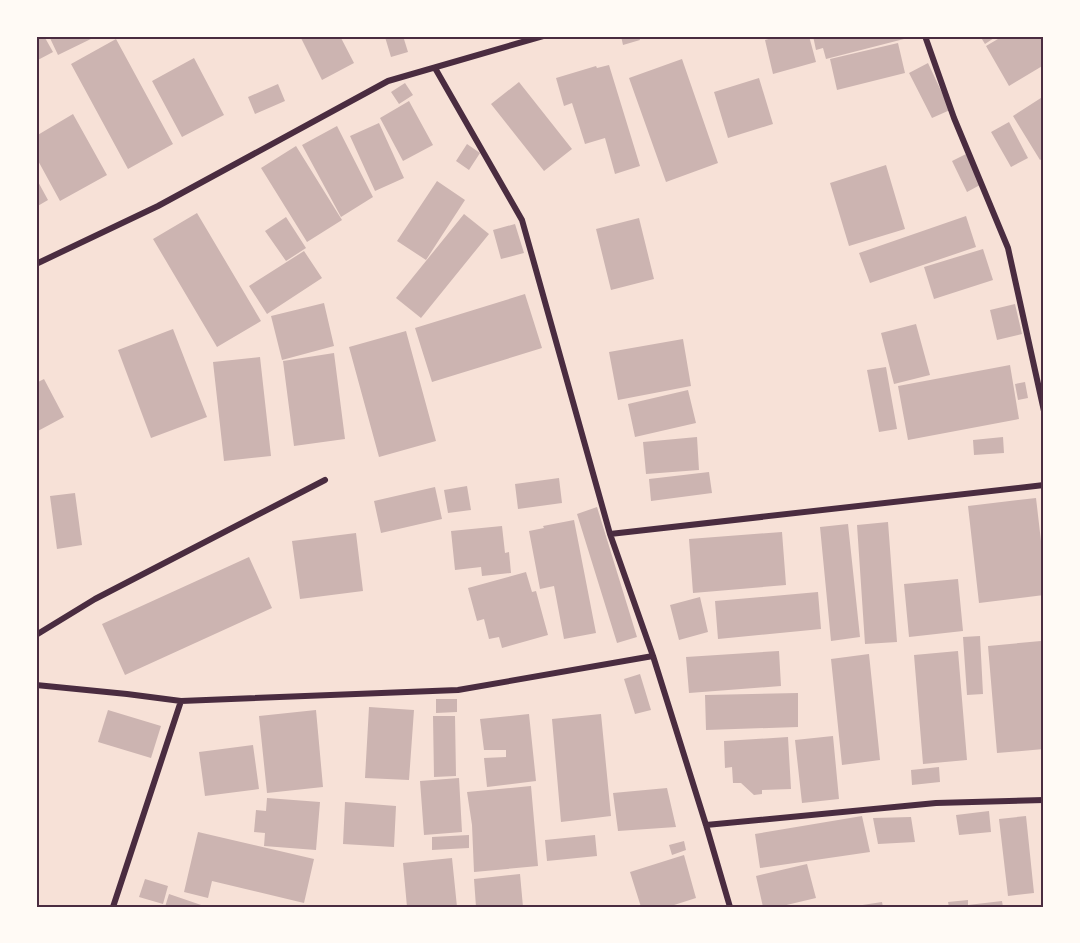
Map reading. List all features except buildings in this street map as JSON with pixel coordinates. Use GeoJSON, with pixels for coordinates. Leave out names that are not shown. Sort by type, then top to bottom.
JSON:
{"type":"FeatureCollection","features":[{"type":"Feature","properties":{"kind":"street"},"geometry":{"type":"LineString","coordinates":[[36,264],[158,206],[388,81],[543,36]]}},
{"type":"Feature","properties":{"kind":"street"},"geometry":{"type":"LineString","coordinates":[[925,36],[954,118],[1008,248],[1044,411]]}},
{"type":"Feature","properties":{"kind":"street"},"geometry":{"type":"LineString","coordinates":[[435,68],[522,220],[610,534],[653,656],[730,907]]}},
{"type":"Feature","properties":{"kind":"street"},"geometry":{"type":"LineString","coordinates":[[36,635],[95,599],[325,480]]}},
{"type":"Feature","properties":{"kind":"street"},"geometry":{"type":"LineString","coordinates":[[610,534],[1044,485]]}},
{"type":"Feature","properties":{"kind":"street"},"geometry":{"type":"LineString","coordinates":[[36,685],[181,701],[458,690],[653,656]]}},
{"type":"Feature","properties":{"kind":"street"},"geometry":{"type":"LineString","coordinates":[[113,907],[181,701]]}},
{"type":"Feature","properties":{"kind":"street"},"geometry":{"type":"LineString","coordinates":[[706,825],[936,803],[1044,800]]}}]}
